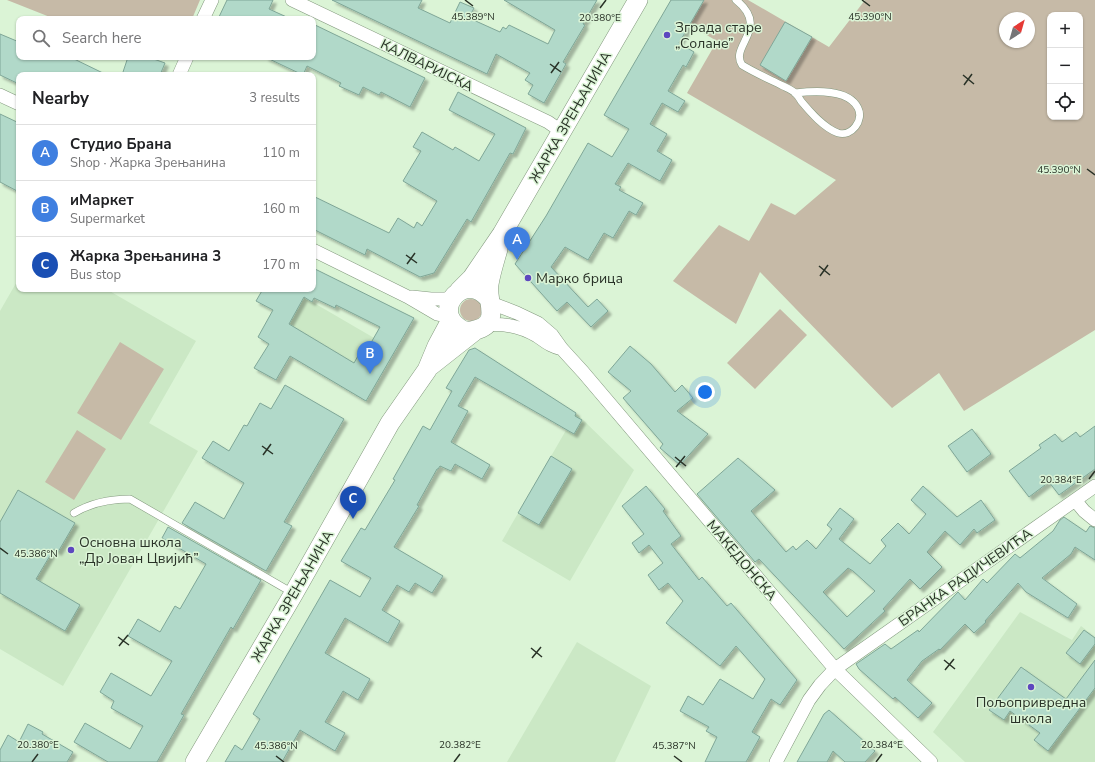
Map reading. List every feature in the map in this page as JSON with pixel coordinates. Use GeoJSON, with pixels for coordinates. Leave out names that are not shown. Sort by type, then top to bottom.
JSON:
{"type":"FeatureCollection","features":[{"type":"Feature","properties":{"kind":"main road","name":"ЖАРКА ЗРЕЊАНИНА"},"geometry":{"type":"LineString","coordinates":[[195,762],[294,593],[390,423],[427,370],[453,307],[502,234],[638,0]]}},
{"type":"Feature","properties":{"kind":"main road","name":"ЖАРКА ЗРЕЊАНИНА"},"geometry":{"type":"LineString","coordinates":[[427,370],[480,328],[491,315],[488,285],[502,234]]}},
{"type":"Feature","properties":{"kind":"main road"},"geometry":{"type":"LineString","coordinates":[[480,328],[470,331],[459,328],[453,307],[472,288],[485,294],[490,301]]}},
{"type":"Feature","properties":{"kind":"street"},"geometry":{"type":"LineString","coordinates":[[204,16],[212,0]]}},
{"type":"Feature","properties":{"kind":"street","name":"КАЛВАРИЈСКА"},"geometry":{"type":"LineString","coordinates":[[292,0],[548,122],[561,131]]}},
{"type":"Feature","properties":{"kind":"street"},"geometry":{"type":"LineString","coordinates":[[180,72],[186,60]]}},
{"type":"Feature","properties":{"kind":"street"},"geometry":{"type":"LineString","coordinates":[[0,95],[16,103]]}},
{"type":"Feature","properties":{"kind":"street"},"geometry":{"type":"LineString","coordinates":[[316,251],[408,297],[437,314],[453,307]]}},
{"type":"Feature","properties":{"kind":"street"},"geometry":{"type":"LineString","coordinates":[[408,297],[431,299],[453,307]]}},
{"type":"Feature","properties":{"kind":"street","name":"МАКЕДОНСКА"},"geometry":{"type":"LineString","coordinates":[[490,301],[538,322],[552,335],[562,349],[834,670],[931,762]]}},
{"type":"Feature","properties":{"kind":"street","name":"МАКЕДОНСКА"},"geometry":{"type":"LineString","coordinates":[[480,328],[502,324],[520,328],[537,336],[550,346],[562,349]]}},
{"type":"Feature","properties":{"kind":"street","name":"БРАНКА РАДИЧЕВИЋА"},"geometry":{"type":"LineString","coordinates":[[776,762],[809,700],[834,670],[900,622],[1095,486]]}},
{"type":"Feature","properties":{"kind":"street"},"geometry":{"type":"LineString","coordinates":[[1075,500],[1084,511],[1095,520]]}},
{"type":"Feature","properties":{"kind":"lane"},"geometry":{"type":"LineString","coordinates":[[736,0],[746,11],[751,26],[749,34],[738,55],[740,61],[746,67],[796,93],[818,119],[839,133],[844,133],[854,129],[857,125],[859,119],[858,107],[848,99],[835,93],[820,91],[796,93]]}},
{"type":"Feature","properties":{"kind":"lane"},"geometry":{"type":"LineString","coordinates":[[74,513],[84,507],[100,502],[115,499],[130,499],[294,593]]}},
{"type":"Feature","properties":{"kind":"shaded area"},"geometry":{"type":"Polygon","coordinates":[[[7,0],[200,0],[193,16],[47,16],[7,0]]]}},
{"type":"Feature","properties":{"kind":"shaded area"},"geometry":{"type":"Polygon","coordinates":[[[671,0],[748,0],[829,47],[865,0],[1095,0],[1095,330],[964,411],[939,373],[892,408],[760,272],[736,324],[673,281],[719,225],[749,241],[771,203],[795,215],[836,180],[687,93],[717,41],[665,11],[671,0]]]}},
{"type":"Feature","properties":{"kind":"shaded area","name":"Основна школа „Др Јован Цвијић”"},"geometry":{"type":"Polygon","coordinates":[[[16,283],[16,292],[111,292],[196,341],[149,423],[198,451],[63,686],[0,649],[0,311],[16,283]]]}},
{"type":"Feature","properties":{"kind":"shaded area"},"geometry":{"type":"Polygon","coordinates":[[[284,292],[295,292],[381,342],[380,345],[394,353],[366,401],[258,337],[284,292]]]}},
{"type":"Feature","properties":{"kind":"shaded area"},"geometry":{"type":"Polygon","coordinates":[[[471,299],[479,302],[482,310],[479,318],[471,321],[463,318],[460,310],[463,302],[471,299]]]}},
{"type":"Feature","properties":{"kind":"shaded area"},"geometry":{"type":"Polygon","coordinates":[[[780,309],[807,335],[755,389],[727,363],[780,309]]]}},
{"type":"Feature","properties":{"kind":"shaded area"},"geometry":{"type":"Polygon","coordinates":[[[120,342],[164,369],[121,440],[77,413],[120,342]]]}},
{"type":"Feature","properties":{"kind":"shaded area"},"geometry":{"type":"Polygon","coordinates":[[[576,413],[634,470],[570,581],[502,541],[576,413]]]}},
{"type":"Feature","properties":{"kind":"shaded area"},"geometry":{"type":"Polygon","coordinates":[[[77,430],[106,449],[74,500],[45,482],[77,430]]]}},
{"type":"Feature","properties":{"kind":"shaded area","name":"Пољопривредна школа"},"geometry":{"type":"Polygon","coordinates":[[[1020,612],[1072,640],[1081,626],[1095,637],[1095,762],[965,762],[933,732],[1020,612]]]}},
{"type":"Feature","properties":{"kind":"shaded area"},"geometry":{"type":"Polygon","coordinates":[[[577,642],[651,686],[615,762],[507,762],[577,642]]]}},
{"type":"Feature","properties":{"kind":"building"},"geometry":{"type":"Polygon","coordinates":[[[227,0],[273,0],[269,9],[284,16],[219,16],[227,0]]]}},
{"type":"Feature","properties":{"kind":"building"},"geometry":{"type":"Polygon","coordinates":[[[332,0],[422,0],[418,8],[450,23],[460,2],[474,8],[469,18],[500,32],[503,27],[506,29],[509,25],[548,44],[555,30],[504,0],[597,0],[583,24],[585,25],[563,62],[566,64],[544,103],[528,94],[533,85],[525,80],[530,73],[496,54],[487,74],[332,0]]]}},
{"type":"Feature","properties":{"kind":"building"},"geometry":{"type":"Polygon","coordinates":[[[671,0],[704,0],[679,43],[694,52],[686,67],[683,65],[668,91],[685,101],[678,112],[662,103],[650,124],[667,134],[657,151],[672,160],[660,181],[628,163],[615,184],[621,187],[619,190],[643,203],[636,215],[629,211],[613,238],[604,233],[588,260],[565,247],[551,267],[588,307],[597,299],[608,311],[591,327],[567,302],[557,311],[515,264],[546,216],[588,143],[612,157],[629,129],[604,115],[671,0]]]}},
{"type":"Feature","properties":{"kind":"building"},"geometry":{"type":"Polygon","coordinates":[[[785,22],[812,37],[786,81],[760,65],[785,22]]]}},
{"type":"Feature","properties":{"kind":"building"},"geometry":{"type":"Polygon","coordinates":[[[316,25],[425,78],[410,107],[381,92],[379,95],[363,87],[359,95],[339,86],[341,83],[307,66],[304,72],[297,72],[271,60],[316,60],[316,25]]]}},
{"type":"Feature","properties":{"kind":"building"},"geometry":{"type":"Polygon","coordinates":[[[0,34],[16,41],[16,60],[76,60],[101,72],[16,72],[16,83],[0,75],[0,34]]]}},
{"type":"Feature","properties":{"kind":"building"},"geometry":{"type":"Polygon","coordinates":[[[127,60],[156,60],[165,63],[161,72],[123,72],[127,60]]]}},
{"type":"Feature","properties":{"kind":"building"},"geometry":{"type":"Polygon","coordinates":[[[458,92],[526,128],[513,154],[510,153],[471,222],[467,219],[434,273],[420,277],[367,249],[365,255],[316,230],[316,197],[389,233],[398,218],[414,228],[417,222],[422,226],[437,201],[403,181],[421,151],[413,147],[422,132],[453,150],[455,147],[479,161],[495,134],[449,110],[458,92]]]}},
{"type":"Feature","properties":{"kind":"building"},"geometry":{"type":"Polygon","coordinates":[[[0,114],[16,122],[16,190],[0,182],[0,114]]]}},
{"type":"Feature","properties":{"kind":"building"},"geometry":{"type":"Polygon","coordinates":[[[316,269],[414,318],[366,401],[290,356],[276,380],[254,368],[269,344],[258,337],[273,310],[256,301],[261,292],[316,292],[316,269]],[[304,297],[289,324],[354,363],[364,345],[368,348],[380,327],[336,305],[335,308],[314,298],[312,302],[304,297]]]}},
{"type":"Feature","properties":{"kind":"building"},"geometry":{"type":"Polygon","coordinates":[[[630,346],[651,364],[675,392],[682,385],[693,398],[677,411],[708,434],[680,465],[660,448],[663,444],[623,398],[631,391],[608,372],[630,346]]]}},
{"type":"Feature","properties":{"kind":"building"},"geometry":{"type":"Polygon","coordinates":[[[475,348],[576,413],[575,416],[582,420],[574,434],[475,377],[458,406],[468,411],[451,442],[490,465],[482,479],[455,464],[451,471],[440,466],[417,505],[419,506],[394,547],[443,576],[432,593],[415,583],[409,592],[397,585],[382,610],[400,621],[388,643],[345,618],[325,653],[370,679],[358,700],[343,691],[325,722],[345,733],[335,751],[300,730],[282,762],[225,762],[235,745],[242,750],[260,719],[253,714],[330,580],[360,597],[371,578],[341,561],[361,528],[365,530],[395,480],[393,479],[423,426],[430,430],[452,391],[446,388],[469,350],[475,348]]]}},
{"type":"Feature","properties":{"kind":"building"},"geometry":{"type":"Polygon","coordinates":[[[285,385],[344,419],[284,522],[292,526],[266,571],[182,523],[195,502],[224,519],[244,483],[202,458],[213,441],[229,451],[244,425],[247,426],[260,403],[271,409],[285,385]]]}},
{"type":"Feature","properties":{"kind":"building"},"geometry":{"type":"Polygon","coordinates":[[[1095,426],[1095,469],[1059,495],[1049,482],[1029,497],[1009,471],[1041,448],[1039,445],[1055,434],[1062,442],[1076,432],[1080,437],[1095,426]]]}},
{"type":"Feature","properties":{"kind":"building"},"geometry":{"type":"Polygon","coordinates":[[[972,429],[991,454],[967,472],[948,446],[972,429]]]}},
{"type":"Feature","properties":{"kind":"building"},"geometry":{"type":"Polygon","coordinates":[[[551,456],[572,469],[539,525],[518,513],[551,456]]]}},
{"type":"Feature","properties":{"kind":"building"},"geometry":{"type":"Polygon","coordinates":[[[738,458],[775,490],[751,511],[786,552],[793,546],[796,550],[807,540],[816,549],[832,529],[827,525],[840,508],[854,519],[839,539],[870,564],[886,546],[881,540],[898,523],[909,534],[926,514],[911,500],[923,486],[957,517],[981,500],[995,520],[977,533],[974,529],[960,545],[945,531],[927,552],[942,567],[920,589],[910,579],[883,609],[885,611],[844,649],[759,559],[755,562],[697,494],[738,458]],[[848,568],[823,592],[847,617],[875,591],[848,568]]]}},
{"type":"Feature","properties":{"kind":"building"},"geometry":{"type":"Polygon","coordinates":[[[646,486],[665,509],[663,511],[681,536],[671,544],[699,580],[702,577],[727,606],[731,603],[797,680],[780,705],[771,699],[752,732],[760,737],[746,762],[705,762],[717,737],[706,731],[709,727],[680,711],[688,696],[703,705],[720,679],[753,699],[765,679],[736,646],[720,666],[666,623],[683,601],[668,583],[659,590],[648,575],[663,563],[649,545],[639,553],[632,543],[644,534],[622,506],[646,486]]]}},
{"type":"Feature","properties":{"kind":"building"},"geometry":{"type":"Polygon","coordinates":[[[18,490],[75,523],[58,552],[54,549],[36,579],[80,605],[65,631],[0,593],[0,522],[18,490]]]}},
{"type":"Feature","properties":{"kind":"building"},"geometry":{"type":"Polygon","coordinates":[[[1064,517],[1086,532],[1090,526],[1095,528],[1095,560],[1075,547],[1071,554],[1042,578],[1077,604],[1068,618],[1026,592],[1018,583],[985,621],[986,622],[974,633],[965,624],[940,650],[939,649],[922,661],[907,680],[932,703],[918,718],[895,697],[893,699],[859,669],[856,664],[885,644],[891,649],[918,630],[919,632],[958,592],[965,600],[983,579],[987,583],[1015,554],[1020,558],[1053,531],[1060,520],[1064,517]]]}},
{"type":"Feature","properties":{"kind":"building"},"geometry":{"type":"Polygon","coordinates":[[[168,527],[261,580],[233,629],[231,627],[181,714],[184,715],[157,762],[108,762],[74,742],[85,723],[130,749],[143,726],[111,708],[114,701],[100,692],[111,673],[151,696],[172,661],[128,636],[138,619],[160,632],[175,606],[180,609],[206,564],[162,538],[168,527]]]}},
{"type":"Feature","properties":{"kind":"building"},"geometry":{"type":"Polygon","coordinates":[[[1084,630],[1095,638],[1095,644],[1080,664],[1066,653],[1084,630]]]}},
{"type":"Feature","properties":{"kind":"building"},"geometry":{"type":"Polygon","coordinates":[[[1095,660],[1095,688],[1048,751],[1034,740],[1040,733],[1010,711],[1004,720],[989,710],[1021,667],[1066,699],[1095,660]]]}},
{"type":"Feature","properties":{"kind":"building"},"geometry":{"type":"Polygon","coordinates":[[[829,710],[875,751],[865,762],[845,762],[833,751],[827,762],[797,762],[824,714],[829,710]]]}},
{"type":"Feature","properties":{"kind":"building"},"geometry":{"type":"Polygon","coordinates":[[[28,724],[73,752],[67,762],[0,762],[0,750],[8,735],[19,742],[28,724]]]}},
{"type":"Feature","properties":{"kind":"place","name":"Зграда старе „Солане”"},"geometry":{"type":"Point","coordinates":[667,35]}},
{"type":"Feature","properties":{"kind":"place","name":"Студио Брана"},"geometry":{"type":"Point","coordinates":[517,260]}},
{"type":"Feature","properties":{"kind":"place","name":"Марко брица"},"geometry":{"type":"Point","coordinates":[528,278]}},
{"type":"Feature","properties":{"kind":"place","name":"иМаркет"},"geometry":{"type":"Point","coordinates":[370,374]}},
{"type":"Feature","properties":{"kind":"place","name":"Жарка Зрењанина 3"},"geometry":{"type":"Point","coordinates":[353,519]}},
{"type":"Feature","properties":{"kind":"place","name":"Основна школа „Др Јован Цвијић”"},"geometry":{"type":"Point","coordinates":[71,550]}},
{"type":"Feature","properties":{"kind":"place","name":"Пољопривредна школа"},"geometry":{"type":"Point","coordinates":[1031,687]}}]}
